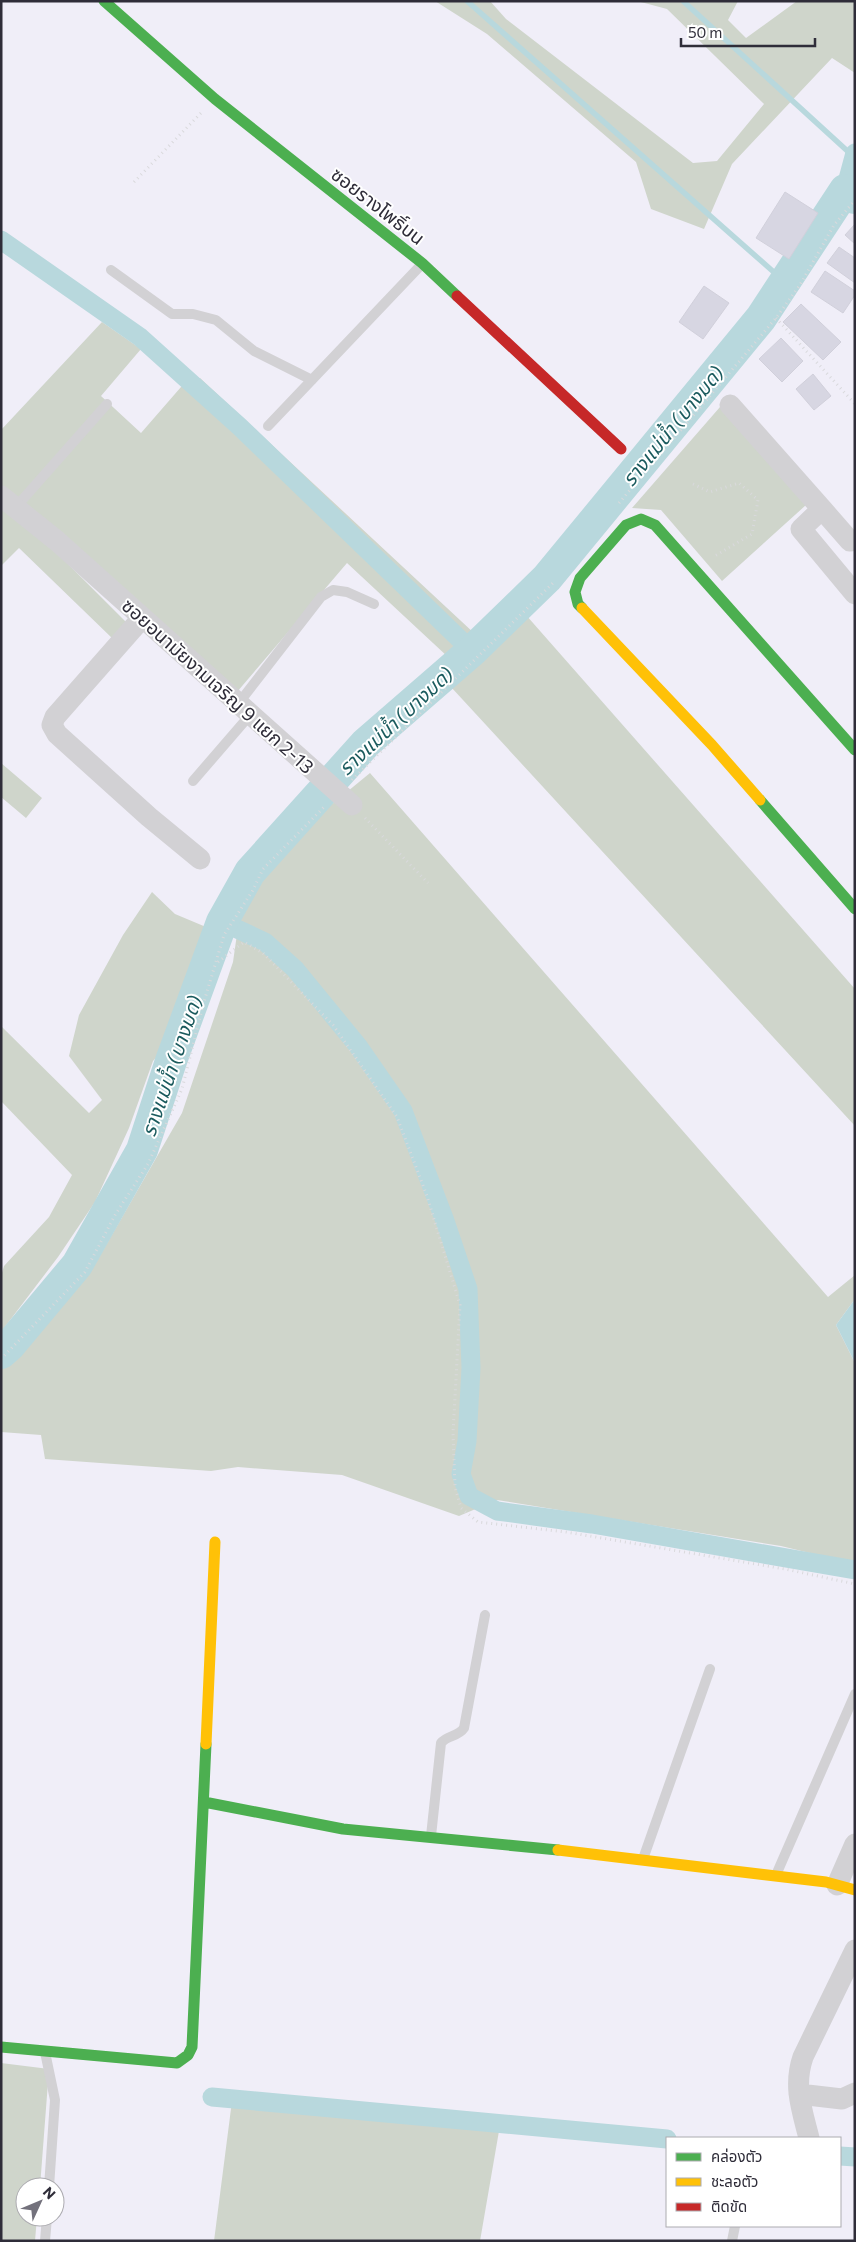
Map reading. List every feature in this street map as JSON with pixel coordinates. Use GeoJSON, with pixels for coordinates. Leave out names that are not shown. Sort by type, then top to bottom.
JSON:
{"type":"FeatureCollection","features":[{"type":"Feature","properties":{"kind":"street","name":"ซอยรางโพธิ์บน"},"geometry":{"type":"LineString","coordinates":[[104,1],[215,98],[422,263],[621,448]]}},
{"type":"Feature","properties":{"kind":"street"},"geometry":{"type":"LineString","coordinates":[[730,405],[850,541]]}},
{"type":"Feature","properties":{"kind":"street","name":"ซอยอนามัยงามเจริญ 9 แยก 2-13"},"geometry":{"type":"LineString","coordinates":[[8,502],[57,541],[313,773],[352,805]]}},
{"type":"Feature","properties":{"kind":"street"},"geometry":{"type":"LineString","coordinates":[[822,509],[801,529],[855,594]]}},
{"type":"Feature","properties":{"kind":"street"},"geometry":{"type":"LineString","coordinates":[[855,750],[654,525],[641,519],[626,525],[580,578],[575,592],[578,604],[712,745],[855,908]]}},
{"type":"Feature","properties":{"kind":"street"},"geometry":{"type":"LineString","coordinates":[[142,618],[55,717],[52,724],[57,734],[127,798],[200,859]]}},
{"type":"Feature","properties":{"kind":"street"},"geometry":{"type":"LineString","coordinates":[[1,2047],[176,2063],[188,2055],[192,2047],[215,1542]]}},
{"type":"Feature","properties":{"kind":"street"},"geometry":{"type":"LineString","coordinates":[[204,1802],[343,1829],[643,1860],[776,1876],[846,1888],[855,1844]]}},
{"type":"Feature","properties":{"kind":"street"},"geometry":{"type":"LineString","coordinates":[[809,2137],[798,2094],[797,2074],[802,2057],[855,1950]]}},
{"type":"Feature","properties":{"kind":"street"},"geometry":{"type":"LineString","coordinates":[[798,2094],[842,2099],[855,2093]]}},
{"type":"Feature","properties":{"kind":"lane"},"geometry":{"type":"LineString","coordinates":[[268,426],[422,263]]}},
{"type":"Feature","properties":{"kind":"lane"},"geometry":{"type":"LineString","coordinates":[[111,270],[172,314],[193,314],[216,320],[254,351],[312,380]]}},
{"type":"Feature","properties":{"kind":"lane"},"geometry":{"type":"LineString","coordinates":[[8,502],[107,404]]}},
{"type":"Feature","properties":{"kind":"lane"},"geometry":{"type":"LineString","coordinates":[[193,781],[321,597],[333,590],[347,592],[374,604]]}},
{"type":"Feature","properties":{"kind":"lane"},"geometry":{"type":"LineString","coordinates":[[431,1837],[441,1743],[445,1738],[458,1735],[464,1728],[484,1615]]}},
{"type":"Feature","properties":{"kind":"lane"},"geometry":{"type":"LineString","coordinates":[[643,1860],[710,1670]]}},
{"type":"Feature","properties":{"kind":"lane"},"geometry":{"type":"LineString","coordinates":[[776,1876],[855,1694]]}},
{"type":"Feature","properties":{"kind":"lane"},"geometry":{"type":"LineString","coordinates":[[44,2051],[55,2100],[50,2177]]}},
{"type":"Feature","properties":{"kind":"lane"},"geometry":{"type":"LineString","coordinates":[[45,2241],[46,2227]]}},
{"type":"Feature","properties":{"kind":"lane"},"geometry":{"type":"LineString","coordinates":[[732,2241],[735,2227]]}},
{"type":"Feature","properties":{"kind":"path"},"geometry":{"type":"LineString","coordinates":[[134,182],[215,98]]}},
{"type":"Feature","properties":{"kind":"path"},"geometry":{"type":"LineString","coordinates":[[612,511],[776,318],[800,285],[843,214],[855,200]]}},
{"type":"Feature","properties":{"kind":"path"},"geometry":{"type":"LineString","coordinates":[[776,318],[855,404]]}},
{"type":"Feature","properties":{"kind":"path"},"geometry":{"type":"LineString","coordinates":[[693,484],[710,492],[739,483],[758,500],[752,534],[710,558],[695,571]]}},
{"type":"Feature","properties":{"kind":"path"},"geometry":{"type":"LineString","coordinates":[[348,783],[556,581]]}},
{"type":"Feature","properties":{"kind":"path"},"geometry":{"type":"LineString","coordinates":[[1,1359],[85,1272],[115,1215],[155,1151],[182,1089],[203,1006],[225,934],[251,893],[263,869],[329,802]]}},
{"type":"Feature","properties":{"kind":"path"},"geometry":{"type":"LineString","coordinates":[[352,805],[428,883]]}},
{"type":"Feature","properties":{"kind":"path"},"geometry":{"type":"LineString","coordinates":[[217,962],[244,942],[263,953],[333,1024],[397,1117],[427,1196],[460,1305],[453,1434],[455,1487],[461,1508],[478,1522],[566,1532],[785,1569],[855,1584]]}},
{"type":"Feature","properties":{"kind":"shaded area"},"geometry":{"type":"Polygon","coordinates":[[[435,1],[490,1],[506,19],[693,163],[717,161],[764,104],[667,9],[637,1],[738,1],[728,20],[746,38],[797,1],[854,1],[855,73],[832,58],[732,164],[704,229],[651,209],[636,162],[487,34],[435,1]]]}},
{"type":"Feature","properties":{"kind":"shaded area"},"geometry":{"type":"Polygon","coordinates":[[[102,322],[141,349],[101,396],[141,433],[181,387],[200,378],[475,634],[448,657],[347,563],[237,692],[1,487],[1,430],[102,322]]]}},
{"type":"Feature","properties":{"kind":"shaded area"},"geometry":{"type":"Polygon","coordinates":[[[720,407],[806,505],[722,581],[661,510],[632,508],[720,407]]]}},
{"type":"Feature","properties":{"kind":"shaded area"},"geometry":{"type":"Polygon","coordinates":[[[1,508],[58,554],[128,624],[113,639],[19,548],[1,566],[1,508]]]}},
{"type":"Feature","properties":{"kind":"shaded area"},"geometry":{"type":"Polygon","coordinates":[[[526,615],[855,989],[855,1126],[451,687],[526,615]]]}},
{"type":"Feature","properties":{"kind":"shaded area"},"geometry":{"type":"Polygon","coordinates":[[[1,763],[42,798],[26,818],[1,797],[1,763]]]}},
{"type":"Feature","properties":{"kind":"shaded area"},"geometry":{"type":"Polygon","coordinates":[[[370,773],[828,1297],[855,1275],[855,1299],[836,1325],[855,1363],[855,1564],[781,1546],[497,1500],[459,1516],[342,1475],[238,1467],[211,1471],[45,1459],[41,1435],[1,1432],[1,1366],[90,1273],[182,1113],[233,962],[239,920],[271,867],[331,805],[370,773]]]}},
{"type":"Feature","properties":{"kind":"shaded area"},"geometry":{"type":"Polygon","coordinates":[[[152,892],[175,914],[206,927],[168,1044],[153,1061],[129,1128],[95,1202],[58,1257],[1,1332],[1,1276],[4,1266],[49,1217],[72,1175],[1,1101],[1,1026],[89,1113],[102,1100],[69,1056],[79,1015],[123,935],[152,892]]]}},
{"type":"Feature","properties":{"kind":"shaded area"},"geometry":{"type":"Polygon","coordinates":[[[1,2063],[49,2069],[41,2177],[15,2177],[15,2227],[36,2227],[35,2241],[1,2241],[1,2063]]]}},
{"type":"Feature","properties":{"kind":"shaded area"},"geometry":{"type":"Polygon","coordinates":[[[232,2101],[499,2131],[480,2241],[214,2241],[232,2101]]]}},
{"type":"Feature","properties":{"kind":"water"},"geometry":{"type":"Polygon","coordinates":[[[855,1299],[855,1363],[836,1325],[855,1299]]]}},
{"type":"Feature","properties":{"kind":"building"},"geometry":{"type":"Polygon","coordinates":[[[785,192],[818,213],[789,259],[756,238],[785,192]]]}},
{"type":"Feature","properties":{"kind":"building"},"geometry":{"type":"Polygon","coordinates":[[[855,224],[855,244],[845,235],[855,224]]]}},
{"type":"Feature","properties":{"kind":"building"},"geometry":{"type":"Polygon","coordinates":[[[839,247],[855,258],[855,283],[827,263],[839,247]]]}},
{"type":"Feature","properties":{"kind":"building"},"geometry":{"type":"Polygon","coordinates":[[[825,271],[855,291],[855,295],[843,313],[811,292],[825,271]]]}},
{"type":"Feature","properties":{"kind":"building"},"geometry":{"type":"Polygon","coordinates":[[[704,286],[729,303],[703,339],[679,322],[704,286]]]}},
{"type":"Feature","properties":{"kind":"building"},"geometry":{"type":"Polygon","coordinates":[[[801,304],[841,342],[823,360],[783,322],[801,304]]]}},
{"type":"Feature","properties":{"kind":"building"},"geometry":{"type":"Polygon","coordinates":[[[781,338],[803,361],[782,382],[759,359],[781,338]]]}},
{"type":"Feature","properties":{"kind":"building"},"geometry":{"type":"Polygon","coordinates":[[[813,374],[831,396],[814,410],[796,389],[813,374]]]}},
{"type":"Feature","properties":{"kind":"waterway"},"geometry":{"type":"LineString","coordinates":[[467,1],[785,282]]}},
{"type":"Feature","properties":{"kind":"waterway"},"geometry":{"type":"LineString","coordinates":[[683,1],[854,157]]}},
{"type":"Feature","properties":{"kind":"waterway"},"geometry":{"type":"LineString","coordinates":[[845,190],[855,153]]}},
{"type":"Feature","properties":{"kind":"waterway","name":"รางแม่น้ำ (บางมด)"},"geometry":{"type":"LineString","coordinates":[[1,1353],[10,1345],[77,1265],[142,1150],[171,1061],[222,922],[250,872],[366,743],[472,651],[547,578],[761,318],[845,190],[855,198]]}},
{"type":"Feature","properties":{"kind":"waterway"},"geometry":{"type":"LineString","coordinates":[[1,240],[140,337],[240,427],[472,651]]}},
{"type":"Feature","properties":{"kind":"waterway"},"geometry":{"type":"LineString","coordinates":[[222,922],[265,942],[295,969],[358,1046],[403,1111],[445,1221],[468,1289],[471,1368],[467,1441],[461,1474],[469,1496],[497,1511],[592,1524],[855,1570]]}},
{"type":"Feature","properties":{"kind":"waterway"},"geometry":{"type":"LineString","coordinates":[[212,2097],[666,2139]]}},
{"type":"Feature","properties":{"kind":"waterway"},"geometry":{"type":"LineString","coordinates":[[841,2156],[855,2157]]}},
{"type":"Feature","properties":{"kind":"traffic: fast"},"geometry":{"type":"LineString","coordinates":[[104,1],[215,99],[422,263],[457,296]]}},
{"type":"Feature","properties":{"kind":"traffic: fast"},"geometry":{"type":"LineString","coordinates":[[582,608],[578,604],[575,592],[580,578],[626,525],[641,519],[655,525],[855,750]]}},
{"type":"Feature","properties":{"kind":"traffic: fast"},"geometry":{"type":"LineString","coordinates":[[760,800],[855,909]]}},
{"type":"Feature","properties":{"kind":"traffic: fast"},"geometry":{"type":"LineString","coordinates":[[1,2047],[177,2063],[188,2055],[192,2047],[206,1744]]}},
{"type":"Feature","properties":{"kind":"traffic: fast"},"geometry":{"type":"LineString","coordinates":[[204,1802],[343,1829],[558,1850]]}},
{"type":"Feature","properties":{"kind":"traffic: slow"},"geometry":{"type":"LineString","coordinates":[[582,608],[712,745],[760,800]]}},
{"type":"Feature","properties":{"kind":"traffic: slow"},"geometry":{"type":"LineString","coordinates":[[206,1744],[215,1542]]}},
{"type":"Feature","properties":{"kind":"traffic: slow"},"geometry":{"type":"LineString","coordinates":[[558,1850],[826,1882],[855,1890]]}},
{"type":"Feature","properties":{"kind":"traffic: jam"},"geometry":{"type":"LineString","coordinates":[[457,296],[621,449]]}}]}
